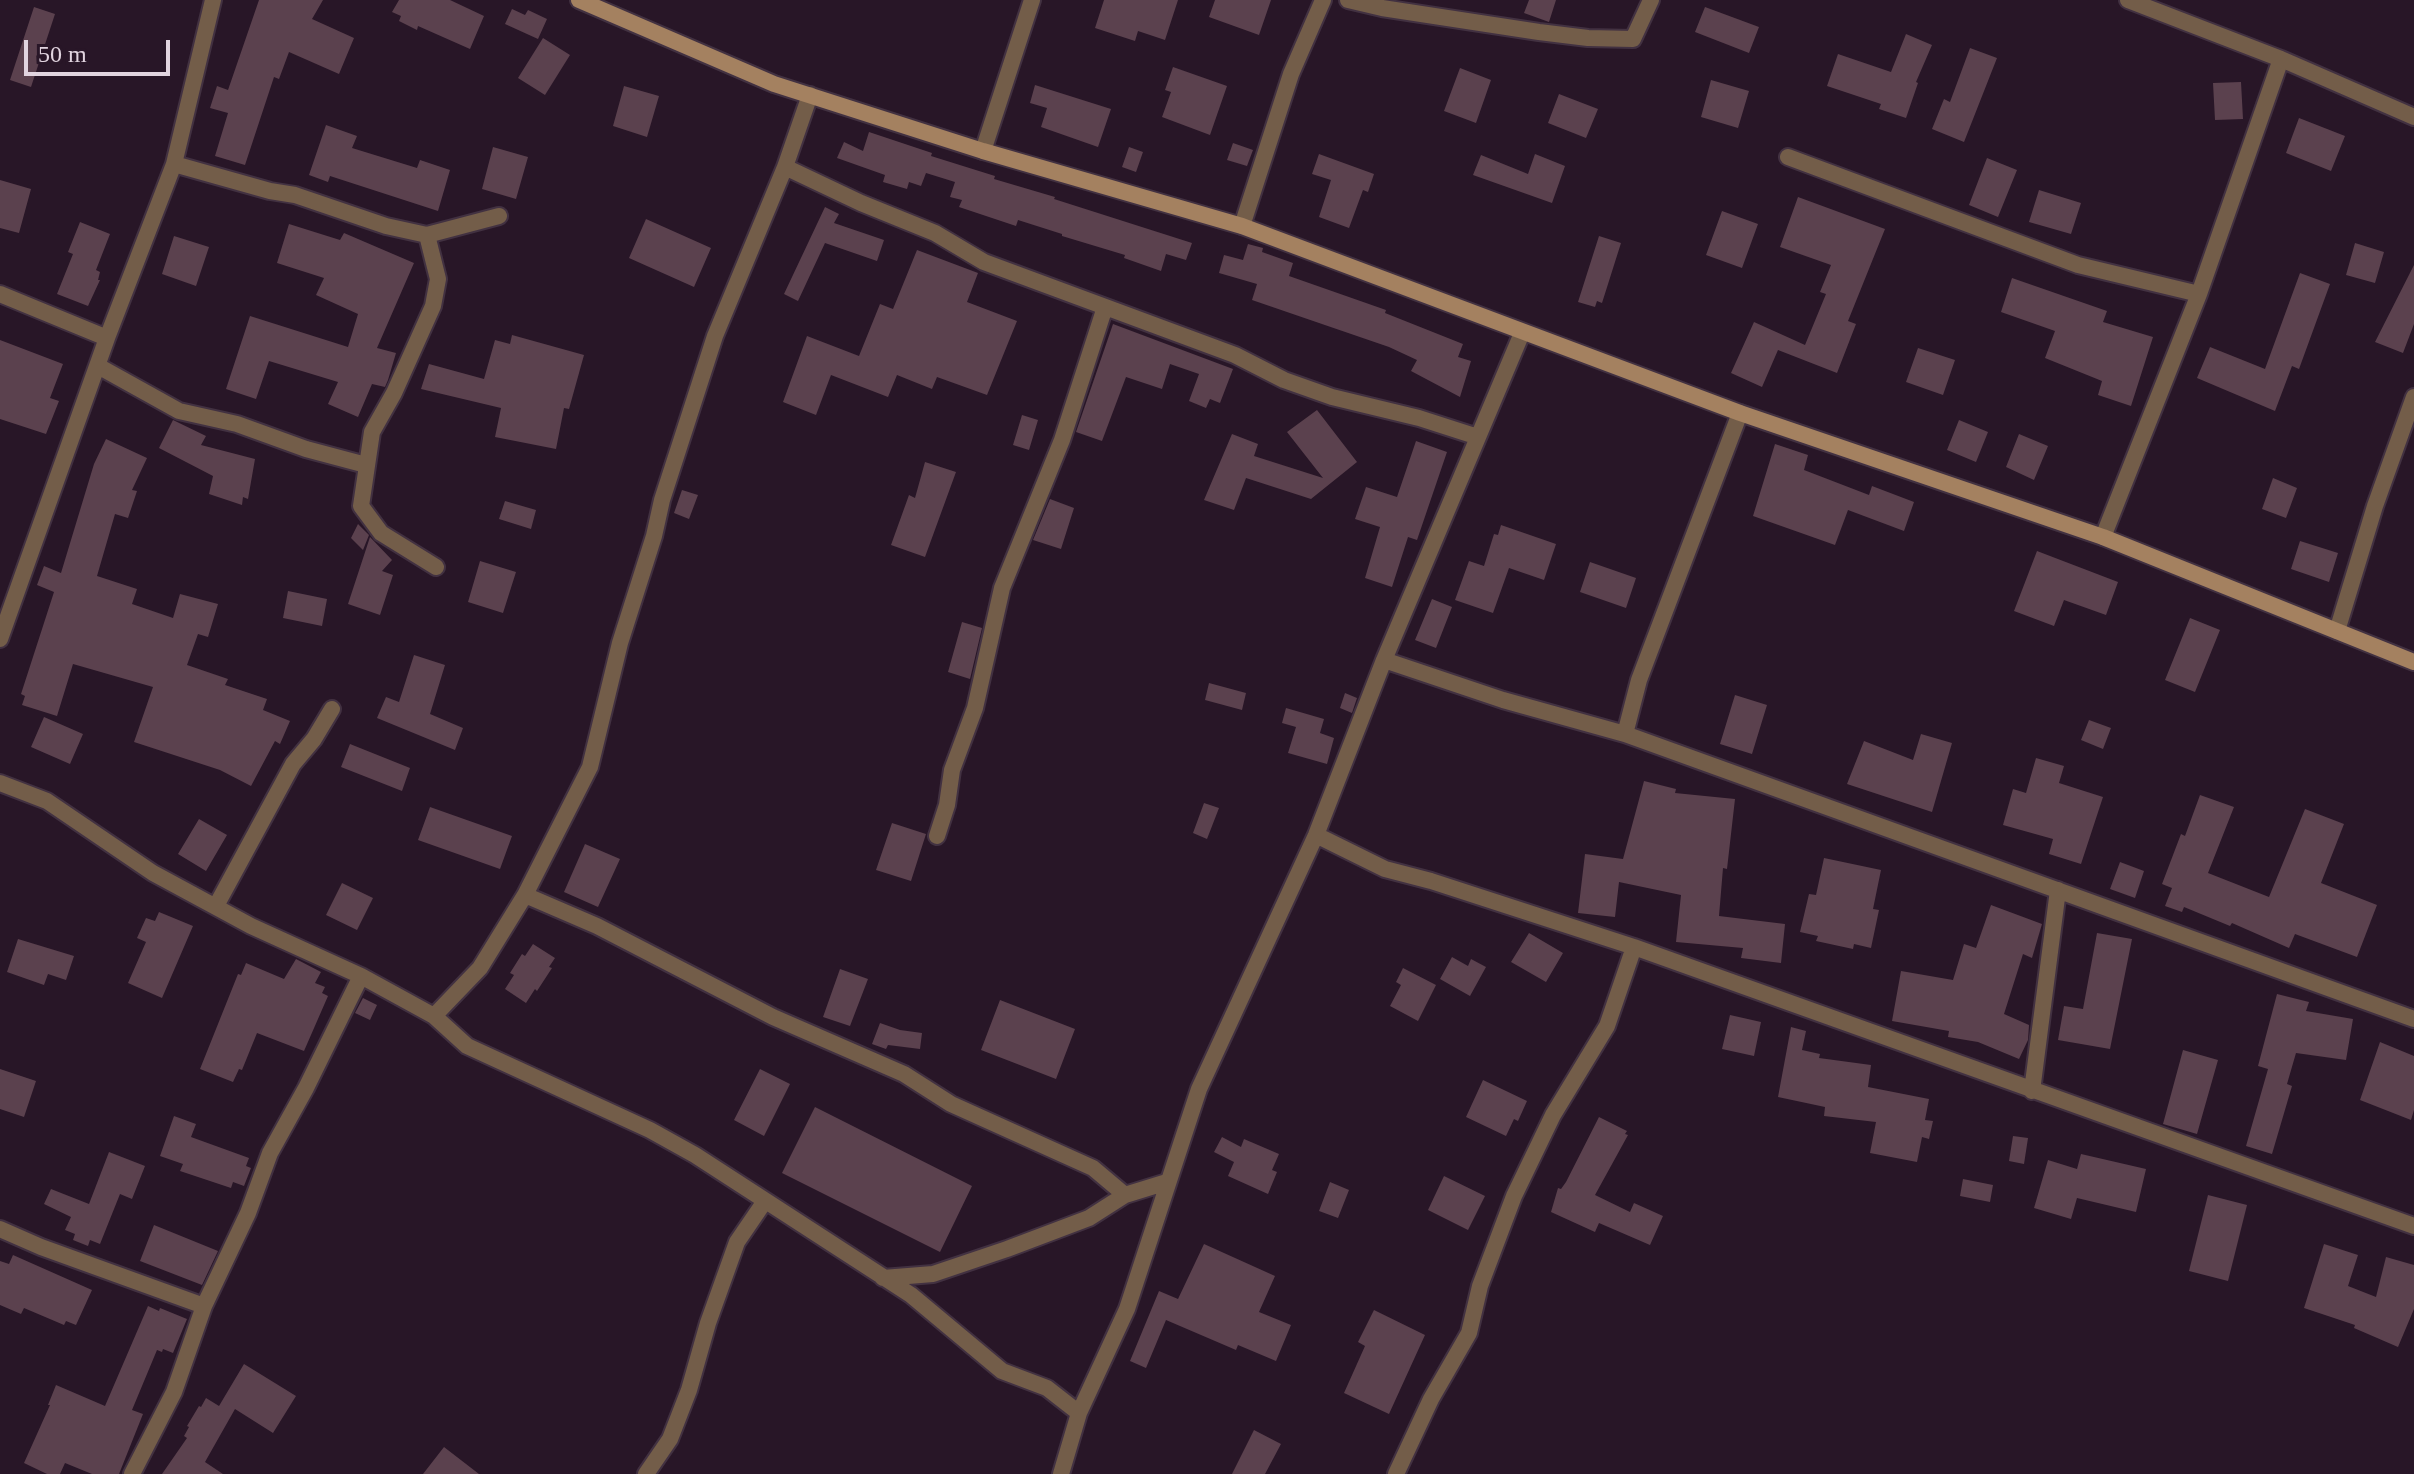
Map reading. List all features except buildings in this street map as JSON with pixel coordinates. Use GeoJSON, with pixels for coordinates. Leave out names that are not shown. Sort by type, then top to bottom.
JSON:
{"type":"FeatureCollection","features":[{"type":"Feature","properties":{"kind":"street"},"geometry":{"type":"LineString","coordinates":[[0,639],[107,338],[174,164],[213,0]]}},
{"type":"Feature","properties":{"kind":"street"},"geometry":{"type":"LineString","coordinates":[[579,0],[760,78],[983,151],[1242,226],[1740,413],[2103,537],[2414,662]]}},
{"type":"Feature","properties":{"kind":"street"},"geometry":{"type":"LineString","coordinates":[[983,151],[1032,0]]}},
{"type":"Feature","properties":{"kind":"street"},"geometry":{"type":"LineString","coordinates":[[1242,226],[1291,74],[1323,0]]}},
{"type":"Feature","properties":{"kind":"street"},"geometry":{"type":"LineString","coordinates":[[1348,0],[1382,8],[1563,35],[1633,39],[1651,0]]}},
{"type":"Feature","properties":{"kind":"street"},"geometry":{"type":"LineString","coordinates":[[2128,0],[2281,59],[2414,117]]}},
{"type":"Feature","properties":{"kind":"street"},"geometry":{"type":"LineString","coordinates":[[2103,537],[2199,294],[2281,59]]}},
{"type":"Feature","properties":{"kind":"street"},"geometry":{"type":"LineString","coordinates":[[434,1016],[480,968],[525,895],[590,767],[620,643],[702,375],[785,167],[810,95]]}},
{"type":"Feature","properties":{"kind":"street"},"geometry":{"type":"LineString","coordinates":[[1788,157],[2078,265],[2199,294]]}},
{"type":"Feature","properties":{"kind":"street"},"geometry":{"type":"LineString","coordinates":[[174,164],[295,195],[386,226],[427,235],[499,216]]}},
{"type":"Feature","properties":{"kind":"street"},"geometry":{"type":"LineString","coordinates":[[785,167],[935,233],[984,262],[1235,355],[1284,380],[1332,397],[1419,418],[1478,437]]}},
{"type":"Feature","properties":{"kind":"street"},"geometry":{"type":"LineString","coordinates":[[427,235],[438,279],[433,306],[394,393],[372,432],[361,506],[381,533],[436,567]]}},
{"type":"Feature","properties":{"kind":"street"},"geometry":{"type":"LineString","coordinates":[[0,294],[107,338]]}},
{"type":"Feature","properties":{"kind":"street"},"geometry":{"type":"LineString","coordinates":[[937,836],[947,805],[952,770],[975,708],[1002,588],[1062,440],[1105,307]]}},
{"type":"Feature","properties":{"kind":"street"},"geometry":{"type":"LineString","coordinates":[[1061,1474],[1079,1413],[1127,1309],[1199,1089],[1316,835],[1384,660],[1522,333]]}},
{"type":"Feature","properties":{"kind":"street"},"geometry":{"type":"LineString","coordinates":[[98,366],[179,411],[237,424],[306,449],[366,465]]}},
{"type":"Feature","properties":{"kind":"street"},"geometry":{"type":"LineString","coordinates":[[2337,631],[2375,506],[2414,397]]}},
{"type":"Feature","properties":{"kind":"street"},"geometry":{"type":"LineString","coordinates":[[1625,734],[1639,680],[1740,413]]}},
{"type":"Feature","properties":{"kind":"street"},"geometry":{"type":"LineString","coordinates":[[1384,660],[1503,700],[1625,734],[2058,890],[2411,1012]]}},
{"type":"Feature","properties":{"kind":"street"},"geometry":{"type":"LineString","coordinates":[[216,906],[279,787],[332,709]]}},
{"type":"Feature","properties":{"kind":"street"},"geometry":{"type":"LineString","coordinates":[[0,783],[47,801],[153,873],[251,926],[361,976],[434,1016],[467,1046],[650,1130],[695,1155],[911,1295],[1002,1371],[1047,1388],[1079,1413]]}},
{"type":"Feature","properties":{"kind":"street"},"geometry":{"type":"LineString","coordinates":[[1316,835],[1385,869],[1634,947],[2414,1226]]}},
{"type":"Feature","properties":{"kind":"street"},"geometry":{"type":"LineString","coordinates":[[2032,1091],[2058,890]]}},
{"type":"Feature","properties":{"kind":"street"},"geometry":{"type":"LineString","coordinates":[[525,895],[597,926],[773,1017],[904,1074],[951,1104],[1093,1168],[1125,1195]]}},
{"type":"Feature","properties":{"kind":"street"},"geometry":{"type":"LineString","coordinates":[[1396,1474],[1431,1399],[1469,1333],[1480,1286],[1514,1196],[1553,1115],[1607,1026],[1634,947]]}},
{"type":"Feature","properties":{"kind":"street"},"geometry":{"type":"LineString","coordinates":[[132,1474],[174,1392],[204,1306],[248,1213],[270,1153],[361,976]]}},
{"type":"Feature","properties":{"kind":"street"},"geometry":{"type":"LineString","coordinates":[[883,1278],[933,1274],[1007,1249],[1089,1218],[1125,1195],[1167,1182]]}},
{"type":"Feature","properties":{"kind":"street"},"geometry":{"type":"LineString","coordinates":[[646,1474],[670,1439],[737,1242],[765,1201]]}},
{"type":"Feature","properties":{"kind":"street"},"geometry":{"type":"LineString","coordinates":[[0,1229],[204,1306]]}}]}
